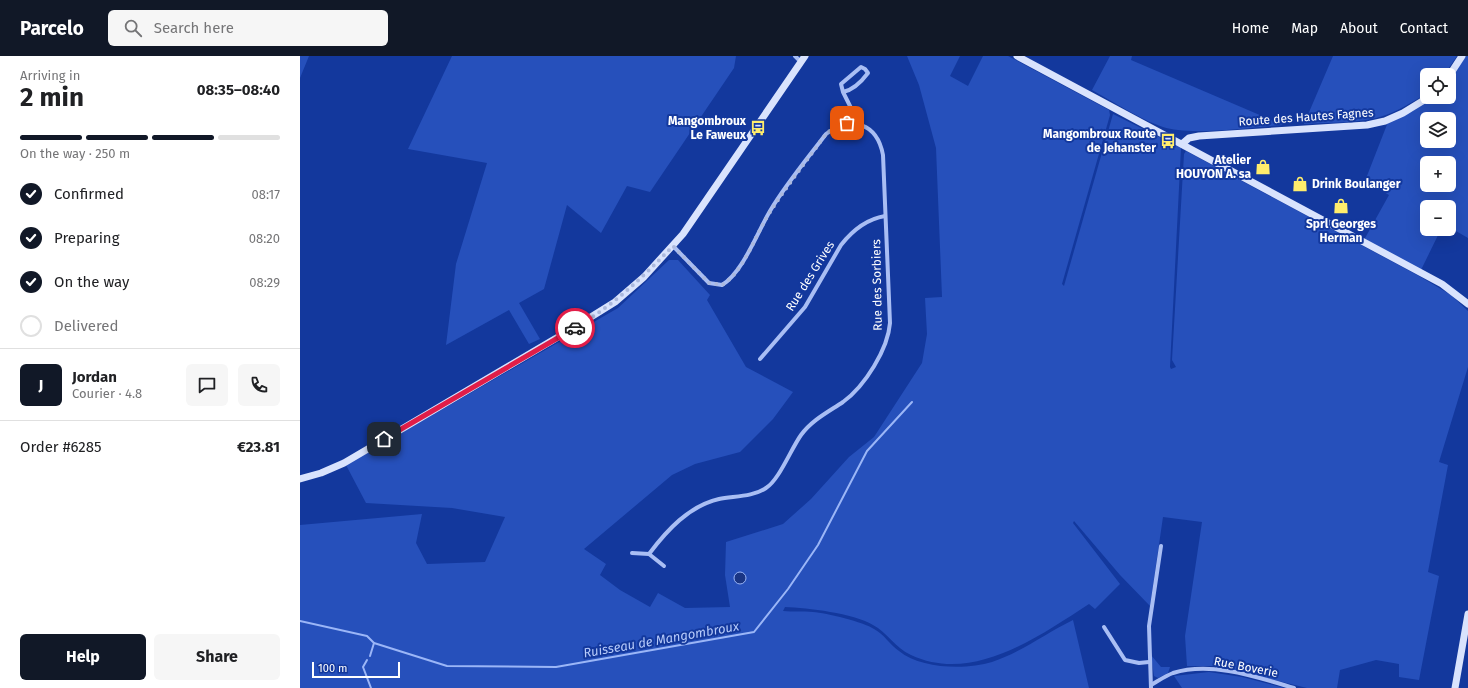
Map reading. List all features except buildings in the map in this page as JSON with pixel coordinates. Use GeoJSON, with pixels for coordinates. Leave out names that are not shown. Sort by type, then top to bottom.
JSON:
{"type":"FeatureCollection","features":[{"type":"Feature","properties":{"kind":"main road"},"geometry":{"type":"LineString","coordinates":[[1017,56],[1442,284],[1468,304]]}},
{"type":"Feature","properties":{"kind":"main road"},"geometry":{"type":"LineString","coordinates":[[1454,68],[1462,56]]}},
{"type":"Feature","properties":{"kind":"main road"},"geometry":{"type":"LineString","coordinates":[[300,479],[321,473],[344,462],[591,318],[615,302],[638,282],[673,246],[698,213],[800,58]]}},
{"type":"Feature","properties":{"kind":"main road","name":"Route des Hautes Fagnes"},"geometry":{"type":"LineString","coordinates":[[1182,144],[1189,138],[1199,136],[1356,126],[1380,122],[1410,110],[1420,103]]}},
{"type":"Feature","properties":{"kind":"main road"},"geometry":{"type":"LineString","coordinates":[[1455,688],[1468,614]]}},
{"type":"Feature","properties":{"kind":"street"},"geometry":{"type":"LineString","coordinates":[[673,246],[709,283],[722,285],[728,281],[738,268],[771,210],[826,134],[836,126],[857,123],[856,116],[843,92],[841,84],[861,67],[865,69],[868,73],[862,80],[848,91],[843,92]]}},
{"type":"Feature","properties":{"kind":"street","name":"Rue des Sorbiers"},"geometry":{"type":"LineString","coordinates":[[649,554],[672,527],[685,515],[698,507],[719,499],[758,492],[767,488],[801,435],[810,424],[845,401],[865,379],[883,349],[889,330],[881,146],[871,131],[857,123]]}},
{"type":"Feature","properties":{"kind":"street","name":"Rue des Grives"},"geometry":{"type":"LineString","coordinates":[[760,359],[805,307],[841,245],[848,236],[874,218],[885,216]]}},
{"type":"Feature","properties":{"kind":"street"},"geometry":{"type":"LineString","coordinates":[[1151,686],[1149,626],[1161,546]]}},
{"type":"Feature","properties":{"kind":"street"},"geometry":{"type":"LineString","coordinates":[[632,553],[649,554],[664,566]]}},
{"type":"Feature","properties":{"kind":"street"},"geometry":{"type":"LineString","coordinates":[[1104,627],[1125,660],[1139,663],[1149,662]]}},
{"type":"Feature","properties":{"kind":"street","name":"Rue Boverie"},"geometry":{"type":"LineString","coordinates":[[1151,686],[1174,673],[1207,669],[1240,674],[1294,688]]}},
{"type":"Feature","properties":{"kind":"shaded area"},"geometry":{"type":"Polygon","coordinates":[[[300,56],[309,56],[300,78],[300,56]]]}},
{"type":"Feature","properties":{"kind":"shaded area"},"geometry":{"type":"Polygon","coordinates":[[[452,56],[736,56],[734,68],[650,192],[627,186],[601,233],[567,205],[544,289],[519,303],[540,339],[529,344],[509,310],[446,345],[456,264],[487,163],[408,149],[452,56]]]}},
{"type":"Feature","properties":{"kind":"shaded area"},"geometry":{"type":"Polygon","coordinates":[[[907,56],[960,56],[950,76],[968,86],[983,56],[1008,56],[1109,110],[1110,115],[1062,284],[1064,286],[1113,114],[1181,148],[1171,369],[1176,367],[1172,360],[1184,154],[1186,151],[1419,276],[1451,295],[1468,311],[1468,367],[1439,462],[1448,465],[1428,572],[1439,576],[1419,680],[1399,677],[1399,664],[1376,660],[1340,670],[1337,688],[1307,688],[1217,666],[1187,666],[1185,636],[1202,522],[1163,517],[1150,606],[1120,575],[1074,521],[1073,523],[1120,584],[1095,609],[1089,604],[1027,642],[1004,653],[981,660],[958,664],[934,662],[905,652],[878,628],[854,617],[818,610],[785,607],[783,611],[819,613],[854,621],[878,631],[896,649],[908,657],[931,664],[957,667],[981,665],[1003,658],[1024,648],[1073,620],[1089,688],[300,688],[300,525],[422,514],[416,543],[427,564],[485,562],[505,517],[452,508],[366,503],[346,465],[618,308],[669,260],[678,260],[710,295],[707,300],[746,367],[793,392],[773,419],[740,452],[695,464],[672,475],[584,549],[606,564],[600,575],[620,590],[650,607],[658,593],[685,608],[730,607],[725,575],[726,542],[783,524],[811,499],[849,457],[874,437],[922,363],[927,334],[925,298],[942,297],[936,148],[919,85],[907,56]]]}},
{"type":"Feature","properties":{"kind":"shaded area"},"geometry":{"type":"Polygon","coordinates":[[[1110,56],[1132,56],[1131,60],[1283,125],[1188,131],[1174,130],[1154,124],[1092,90],[1110,56]]]}},
{"type":"Feature","properties":{"kind":"shaded area"},"geometry":{"type":"Polygon","coordinates":[[[1333,56],[1457,56],[1449,68],[1420,68],[1420,97],[1391,113],[1366,120],[1304,124],[1333,56]]]}},
{"type":"Feature","properties":{"kind":"shaded area"},"geometry":{"type":"Polygon","coordinates":[[[1466,56],[1468,56],[1468,238],[1456,231],[1456,200],[1420,200],[1420,236],[1438,236],[1421,270],[1364,240],[1389,195],[1365,181],[1388,122],[1413,111],[1422,104],[1456,104],[1456,70],[1466,56]]]}},
{"type":"Feature","properties":{"kind":"shaded area"},"geometry":{"type":"Polygon","coordinates":[[[742,572],[745,573],[745,583],[738,584],[735,583],[734,576],[735,573],[742,572]]]}},
{"type":"Feature","properties":{"kind":"shaded area"},"geometry":{"type":"Polygon","coordinates":[[[1151,655],[1161,667],[1170,667],[1168,673],[1158,678],[1154,676],[1151,655]]]}},
{"type":"Feature","properties":{"kind":"shaded area"},"geometry":{"type":"Polygon","coordinates":[[[1209,672],[1242,677],[1284,688],[1182,688],[1174,676],[1209,672]]]}},
{"type":"Feature","properties":{"kind":"waterway","name":"Ruisseau de Mangombroux"},"geometry":{"type":"LineString","coordinates":[[300,621],[367,636],[374,643],[447,666],[556,667],[754,632],[788,589],[818,545],[867,451],[912,402]]}},
{"type":"Feature","properties":{"kind":"waterway"},"geometry":{"type":"LineString","coordinates":[[370,656],[374,643]]}},
{"type":"Feature","properties":{"kind":"waterway"},"geometry":{"type":"LineString","coordinates":[[367,660],[363,667],[371,688]]}},
{"type":"Feature","properties":{"kind":"way so far"},"geometry":{"type":"LineString","coordinates":[[575,328],[615,302],[644,276],[673,246],[709,283],[722,285],[728,281],[738,268],[771,210],[826,134],[836,126],[847,123]]}},
{"type":"Feature","properties":{"kind":"place","name":"Mangombroux Le Faweux"},"geometry":{"type":"Point","coordinates":[758,128]}},
{"type":"Feature","properties":{"kind":"place","name":"Mangombroux Route de Jehanster"},"geometry":{"type":"Point","coordinates":[1168,141]}},
{"type":"Feature","properties":{"kind":"place","name":"Atelier HOUYON A. sa"},"geometry":{"type":"Point","coordinates":[1263,167]}},
{"type":"Feature","properties":{"kind":"place","name":"Drink Boulanger"},"geometry":{"type":"Point","coordinates":[1300,184]}},
{"type":"Feature","properties":{"kind":"place","name":"Sprl Georges Herman"},"geometry":{"type":"Point","coordinates":[1341,206]}},
{"type":"Feature","properties":{"kind":"route"},"geometry":{"type":"LineString","coordinates":[[384,439],[575,328]]}}]}
